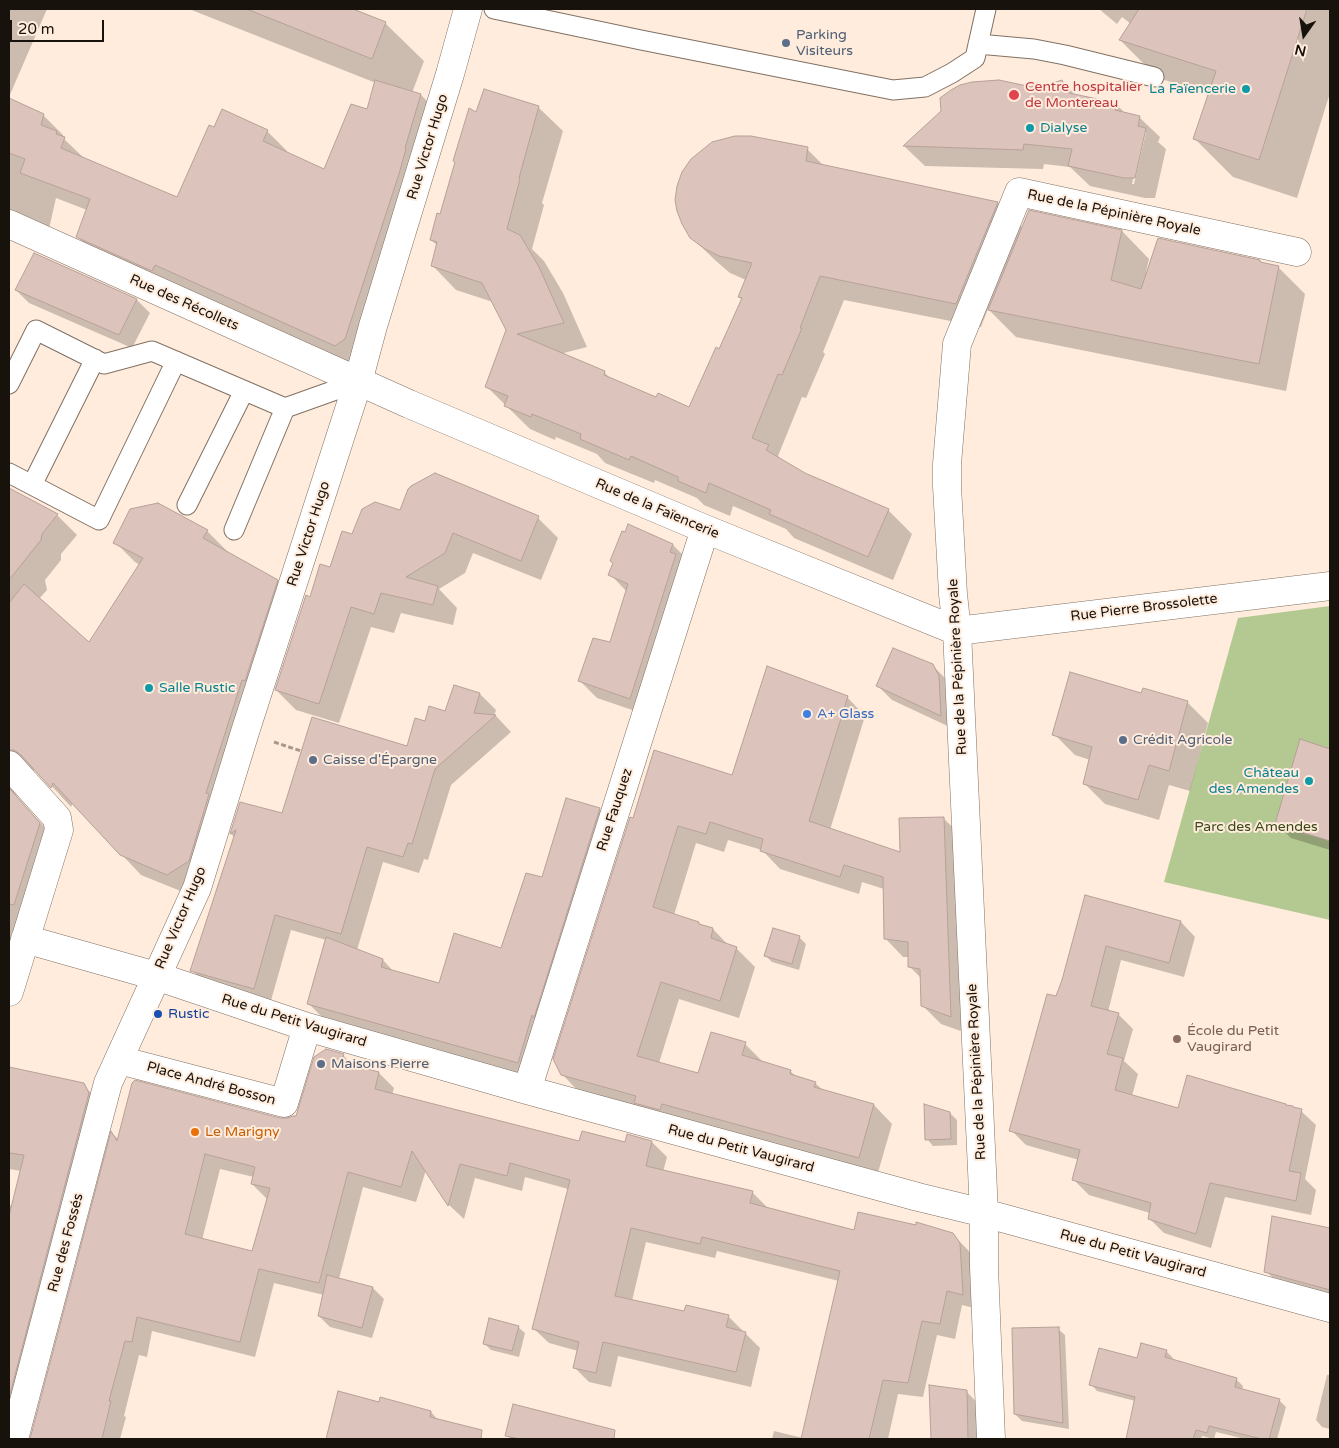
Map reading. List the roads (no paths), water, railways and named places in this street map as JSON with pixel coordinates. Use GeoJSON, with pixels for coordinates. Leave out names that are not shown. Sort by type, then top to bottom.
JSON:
{"type":"FeatureCollection","features":[{"type":"Feature","properties":{"kind":"street","name":"Rue Victor Hugo"},"geometry":{"type":"LineString","coordinates":[[121,1054],[197,888],[358,382],[468,9]]}},
{"type":"Feature","properties":{"kind":"street","name":"Rue de la Pépinière Royale"},"geometry":{"type":"LineString","coordinates":[[991,1439],[984,1267],[984,1213],[957,631],[947,464],[957,344],[1019,192],[1297,252]]}},
{"type":"Feature","properties":{"kind":"street","name":"Rue des Récollets"},"geometry":{"type":"LineString","coordinates":[[9,224],[358,382]]}},
{"type":"Feature","properties":{"kind":"street","name":"Rue de la Faïencerie"},"geometry":{"type":"LineString","coordinates":[[358,382],[705,530],[957,631]]}},
{"type":"Feature","properties":{"kind":"street","name":"Rue Fauquez"},"geometry":{"type":"LineString","coordinates":[[527,1090],[705,530]]}},
{"type":"Feature","properties":{"kind":"street","name":"Rue Pierre Brossolette"},"geometry":{"type":"LineString","coordinates":[[957,631],[1330,586]]}},
{"type":"Feature","properties":{"kind":"street"},"geometry":{"type":"LineString","coordinates":[[9,765],[57,818],[59,830],[9,992]]}},
{"type":"Feature","properties":{"kind":"street","name":"Rue du Petit Vaugirard"},"geometry":{"type":"LineString","coordinates":[[26,939],[156,976],[307,1027],[527,1090],[908,1195],[984,1213],[1330,1308]]}},
{"type":"Feature","properties":{"kind":"street","name":"Place André Bosson"},"geometry":{"type":"LineString","coordinates":[[121,1054],[284,1103],[307,1027]]}},
{"type":"Feature","properties":{"kind":"street","name":"Rue des Fossés"},"geometry":{"type":"LineString","coordinates":[[14,1439],[108,1083],[121,1054]]}},
{"type":"Feature","properties":{"kind":"lane"},"geometry":{"type":"LineString","coordinates":[[494,9],[893,90],[925,87],[975,58],[986,9]]}},
{"type":"Feature","properties":{"kind":"lane"},"geometry":{"type":"LineString","coordinates":[[978,44],[1034,49],[1154,77]]}},
{"type":"Feature","properties":{"kind":"lane"},"geometry":{"type":"LineString","coordinates":[[9,384],[36,330],[104,364],[152,351],[285,408],[358,382]]}},
{"type":"Feature","properties":{"kind":"lane"},"geometry":{"type":"LineString","coordinates":[[32,485],[95,359]]}},
{"type":"Feature","properties":{"kind":"lane"},"geometry":{"type":"LineString","coordinates":[[9,473],[99,520],[176,361]]}},
{"type":"Feature","properties":{"kind":"lane"},"geometry":{"type":"LineString","coordinates":[[187,505],[244,391]]}},
{"type":"Feature","properties":{"kind":"lane"},"geometry":{"type":"LineString","coordinates":[[234,530],[285,408]]}},
{"type":"Feature","properties":{"kind":"place","name":"Parking Visiteurs"},"geometry":{"type":"Point","coordinates":[786,43]}},
{"type":"Feature","properties":{"kind":"place","name":"La Faïencerie"},"geometry":{"type":"Point","coordinates":[1246,89]}},
{"type":"Feature","properties":{"kind":"place","name":"Centre hospitalier de Montereau"},"geometry":{"type":"Point","coordinates":[1014,95]}},
{"type":"Feature","properties":{"kind":"place","name":"Dialyse"},"geometry":{"type":"Point","coordinates":[1030,128]}},
{"type":"Feature","properties":{"kind":"place","name":"Salle Rustic"},"geometry":{"type":"Point","coordinates":[149,688]}},
{"type":"Feature","properties":{"kind":"place","name":"A+ Glass"},"geometry":{"type":"Point","coordinates":[807,714]}},
{"type":"Feature","properties":{"kind":"place","name":"Crédit Agricole"},"geometry":{"type":"Point","coordinates":[1123,740]}},
{"type":"Feature","properties":{"kind":"place","name":"Caisse d'Épargne"},"geometry":{"type":"Point","coordinates":[313,760]}},
{"type":"Feature","properties":{"kind":"place","name":"Château des Amendes"},"geometry":{"type":"Point","coordinates":[1309,781]}},
{"type":"Feature","properties":{"kind":"place","name":"Rustic"},"geometry":{"type":"Point","coordinates":[158,1014]}},
{"type":"Feature","properties":{"kind":"place","name":"École du Petit Vaugirard"},"geometry":{"type":"Point","coordinates":[1177,1039]}},
{"type":"Feature","properties":{"kind":"place","name":"Maisons Pierre"},"geometry":{"type":"Point","coordinates":[321,1064]}},
{"type":"Feature","properties":{"kind":"place","name":"Le Marigny"},"geometry":{"type":"Point","coordinates":[195,1132]}},
{"type":"Feature","properties":{"kind":"park label","name":"Parc des Amendes"},"geometry":{"type":"Point","coordinates":[1256,827]}}]}
